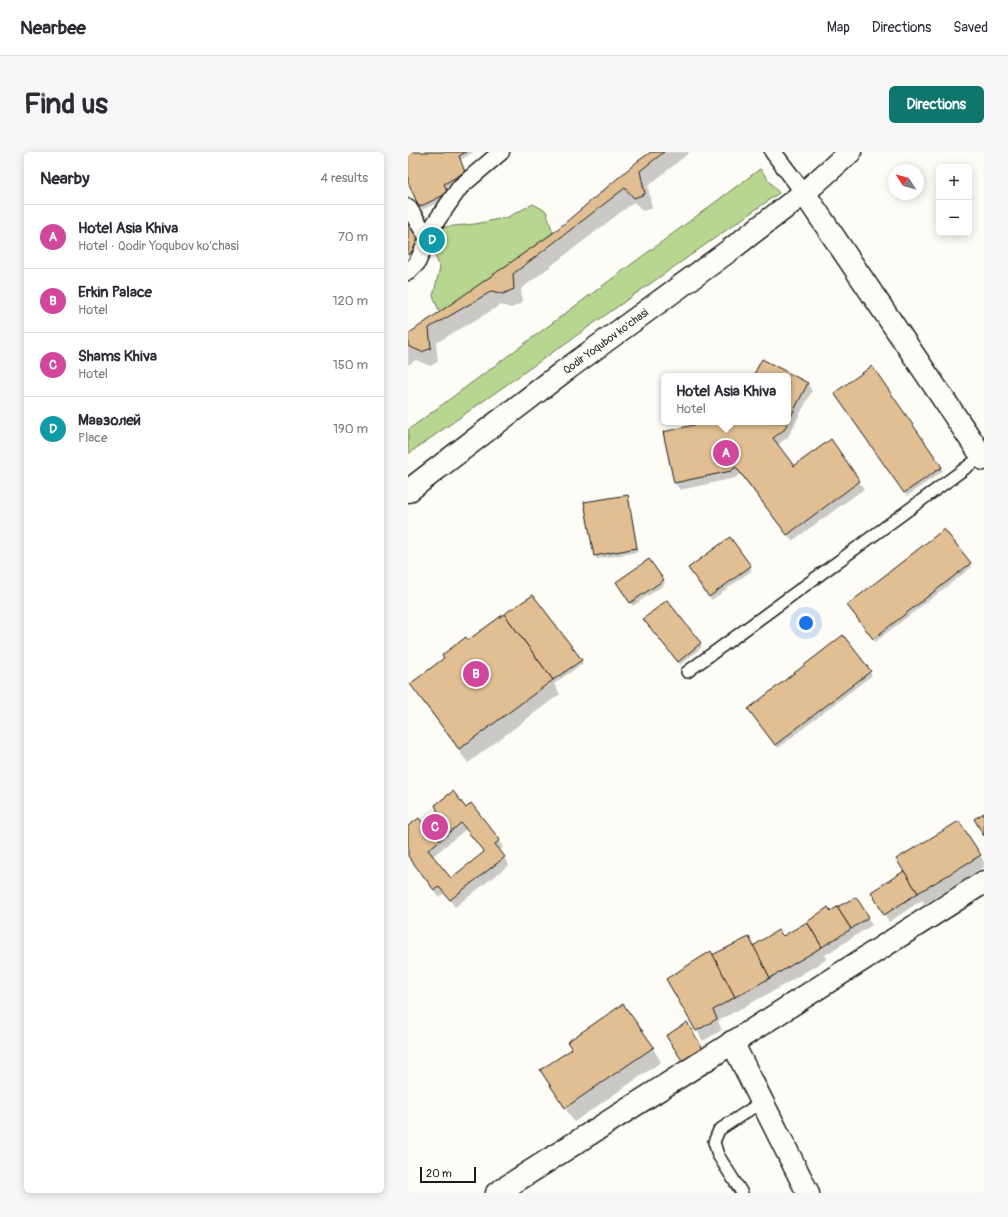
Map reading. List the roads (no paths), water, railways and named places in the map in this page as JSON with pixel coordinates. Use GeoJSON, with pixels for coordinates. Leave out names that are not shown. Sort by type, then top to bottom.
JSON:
{"type":"FeatureCollection","features":[{"type":"Feature","properties":{"kind":"street"},"geometry":{"type":"LineString","coordinates":[[408,272],[417,263],[435,223],[460,187],[501,152]]}},
{"type":"Feature","properties":{"kind":"street"},"geometry":{"type":"LineString","coordinates":[[773,152],[804,193],[983,457]]}},
{"type":"Feature","properties":{"kind":"street","name":"Qodir Yoqubov ko'chasi"},"geometry":{"type":"LineString","coordinates":[[408,491],[563,372],[730,250],[804,193],[850,152]]}},
{"type":"Feature","properties":{"kind":"street"},"geometry":{"type":"LineString","coordinates":[[408,207],[428,238]]}},
{"type":"Feature","properties":{"kind":"street"},"geometry":{"type":"LineString","coordinates":[[497,1193],[984,882]]}},
{"type":"Feature","properties":{"kind":"street"},"geometry":{"type":"LineString","coordinates":[[732,1042],[808,1193]]}},
{"type":"Feature","properties":{"kind":"lane"},"geometry":{"type":"LineString","coordinates":[[687,672],[983,457]]}},
{"type":"Feature","properties":{"kind":"lane"},"geometry":{"type":"LineString","coordinates":[[742,1193],[718,1155],[714,1142],[719,1130],[763,1101]]}},
{"type":"Feature","properties":{"kind":"place","name":"Мавзолей"},"geometry":{"type":"Point","coordinates":[432,240]}},
{"type":"Feature","properties":{"kind":"place","name":"Hotel Asia Khiva"},"geometry":{"type":"Point","coordinates":[726,453]}},
{"type":"Feature","properties":{"kind":"place","name":"Erkin Palace"},"geometry":{"type":"Point","coordinates":[476,674]}},
{"type":"Feature","properties":{"kind":"place","name":"Shams Khiva"},"geometry":{"type":"Point","coordinates":[435,827]}}]}
